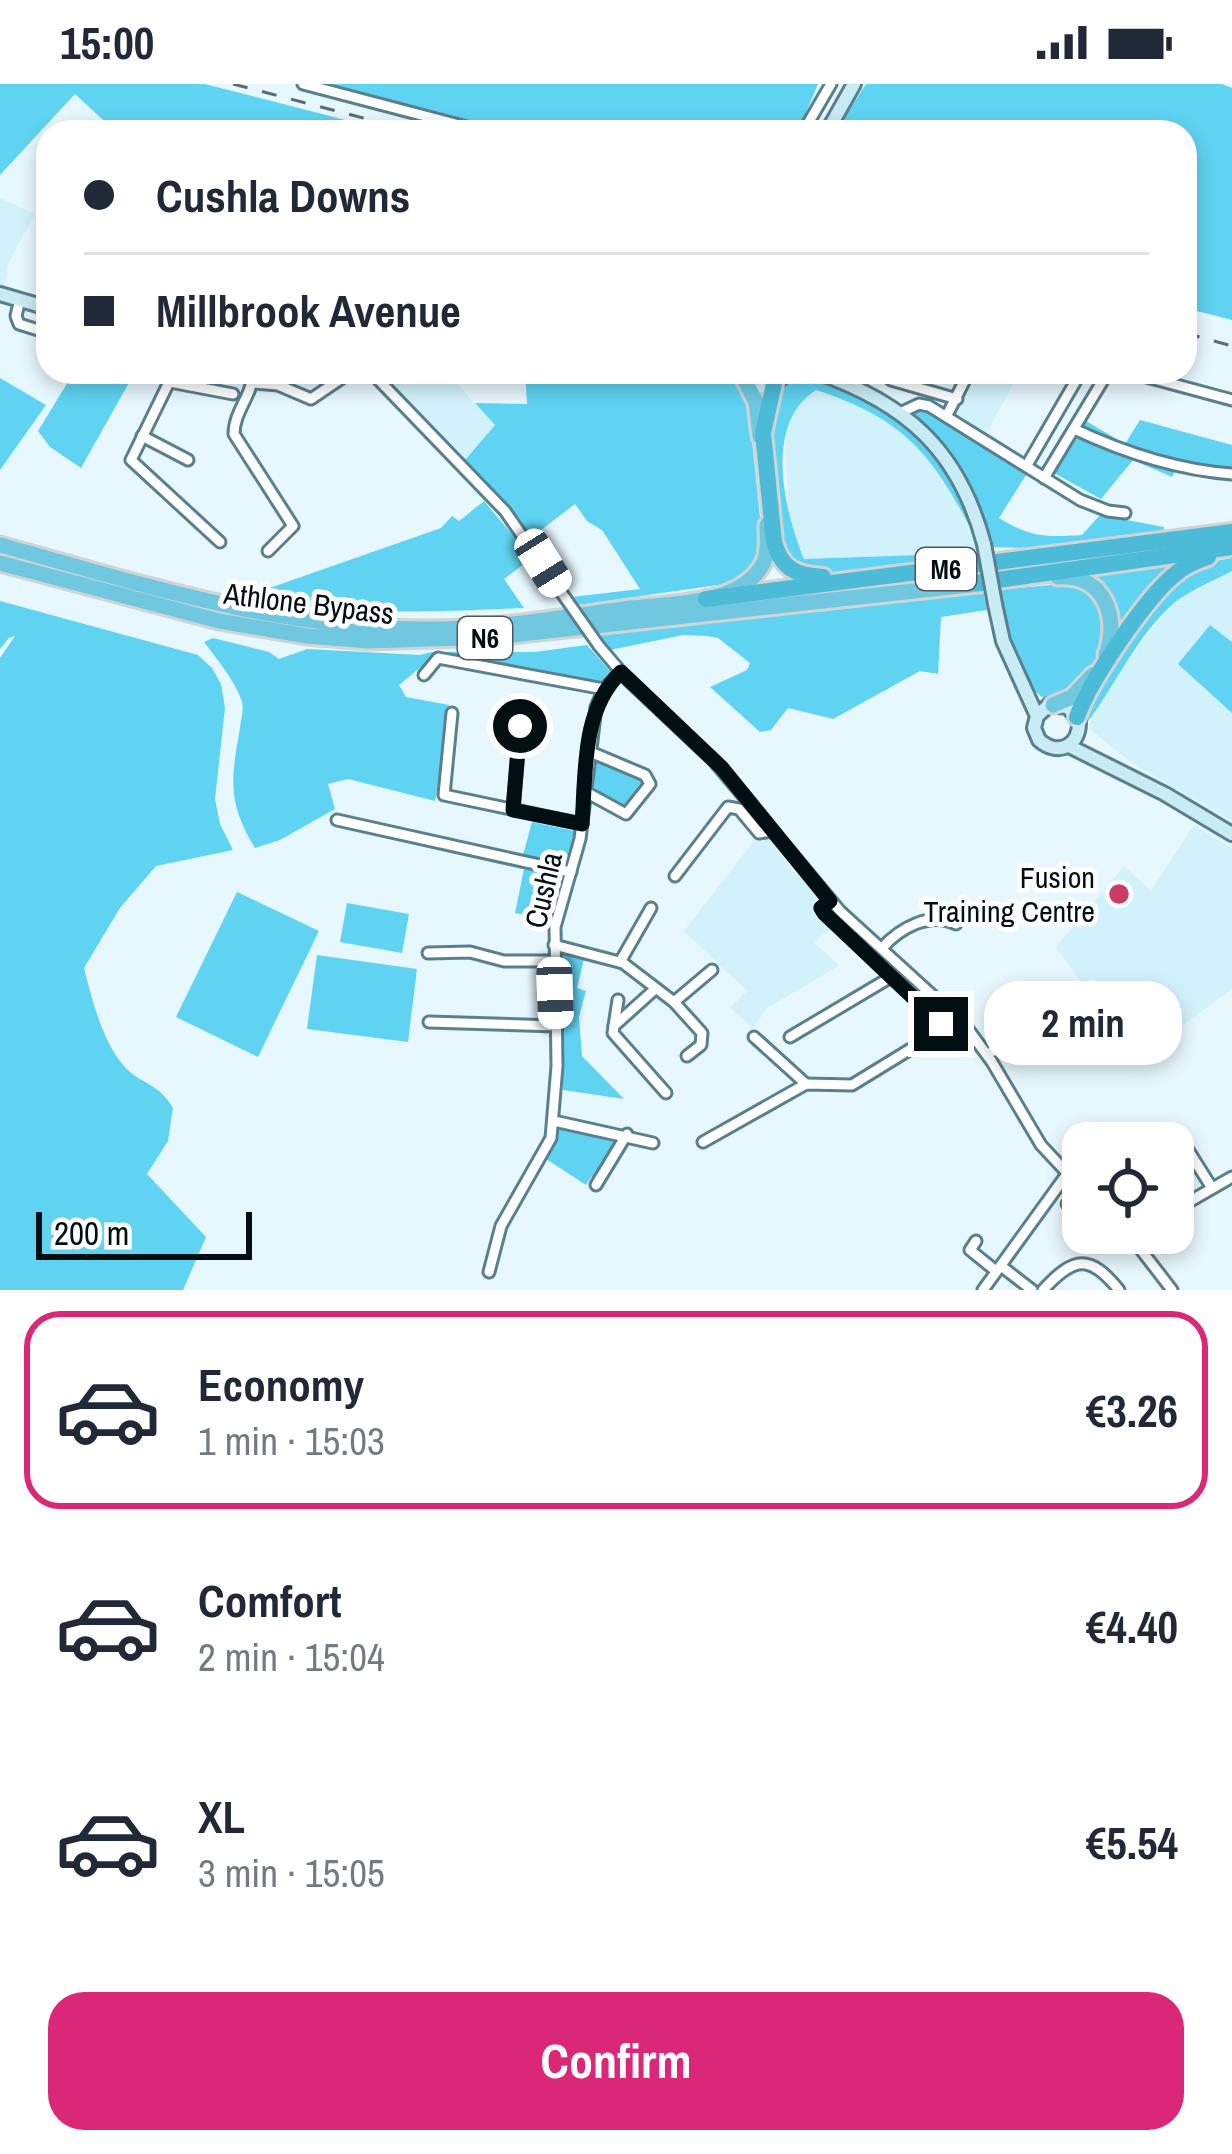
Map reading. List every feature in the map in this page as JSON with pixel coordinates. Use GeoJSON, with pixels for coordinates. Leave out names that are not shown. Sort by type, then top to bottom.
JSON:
{"type":"FeatureCollection","features":[{"type":"Feature","properties":{"kind":"highway"},"geometry":{"type":"LineString","coordinates":[[706,599],[752,577],[767,554],[758,417],[745,384]]}},
{"type":"Feature","properties":{"kind":"highway"},"geometry":{"type":"LineString","coordinates":[[780,384],[763,433],[778,556],[799,574],[850,580]]}},
{"type":"Feature","properties":{"kind":"highway","name":"M6"},"geometry":{"type":"LineString","coordinates":[[706,599],[1232,532]]}},
{"type":"Feature","properties":{"kind":"highway","name":"Athlone Bypass"},"geometry":{"type":"LineString","coordinates":[[0,545],[158,591],[340,624],[429,629],[494,626],[706,599]]}},
{"type":"Feature","properties":{"kind":"highway"},"geometry":{"type":"LineString","coordinates":[[1078,723],[1098,676],[1166,583],[1188,565],[1232,549]]}},
{"type":"Feature","properties":{"kind":"highway","name":"M6"},"geometry":{"type":"LineString","coordinates":[[976,583],[1232,549]]}},
{"type":"Feature","properties":{"kind":"highway","name":"Athlone Bypass"},"geometry":{"type":"LineString","coordinates":[[0,563],[219,621],[368,641],[494,637],[976,583],[1075,577],[1108,602],[1112,636],[1103,661],[1083,688],[1051,705]]}},
{"type":"Feature","properties":{"kind":"main road"},"geometry":{"type":"LineString","coordinates":[[834,120],[854,84]]}},
{"type":"Feature","properties":{"kind":"main road"},"geometry":{"type":"LineString","coordinates":[[0,294],[36,304]]}},
{"type":"Feature","properties":{"kind":"main road"},"geometry":{"type":"LineString","coordinates":[[850,384],[902,412],[936,445],[956,474],[974,511],[1004,641],[1037,716],[1035,733],[1042,744],[1069,746],[1232,834]]}},
{"type":"Feature","properties":{"kind":"main road"},"geometry":{"type":"LineString","coordinates":[[1024,686],[1051,705],[1068,707],[1100,761]]}},
{"type":"Feature","properties":{"kind":"main road"},"geometry":{"type":"LineString","coordinates":[[1037,716],[1051,705]]}},
{"type":"Feature","properties":{"kind":"main road"},"geometry":{"type":"LineString","coordinates":[[1069,746],[1078,723]]}},
{"type":"Feature","properties":{"kind":"street"},"geometry":{"type":"LineString","coordinates":[[304,84],[440,120]]}},
{"type":"Feature","properties":{"kind":"street"},"geometry":{"type":"LineString","coordinates":[[810,120],[831,84]]}},
{"type":"Feature","properties":{"kind":"street"},"geometry":{"type":"LineString","coordinates":[[20,299],[19,324],[36,329]]}},
{"type":"Feature","properties":{"kind":"street"},"geometry":{"type":"LineString","coordinates":[[169,384],[132,453],[133,462],[220,542]]}},
{"type":"Feature","properties":{"kind":"street"},"geometry":{"type":"LineString","coordinates":[[195,384],[233,394]]}},
{"type":"Feature","properties":{"kind":"street"},"geometry":{"type":"LineString","coordinates":[[250,384],[234,434],[293,526],[268,550]]}},
{"type":"Feature","properties":{"kind":"street"},"geometry":{"type":"LineString","coordinates":[[278,384],[311,399],[333,384]]}},
{"type":"Feature","properties":{"kind":"street"},"geometry":{"type":"LineString","coordinates":[[383,384],[505,511],[621,672],[713,760],[830,901],[956,1015],[987,1054],[1041,1145],[1062,1168]]}},
{"type":"Feature","properties":{"kind":"street"},"geometry":{"type":"LineString","coordinates":[[905,384],[957,399]]}},
{"type":"Feature","properties":{"kind":"street"},"geometry":{"type":"LineString","coordinates":[[947,415],[964,384]]}},
{"type":"Feature","properties":{"kind":"street"},"geometry":{"type":"LineString","coordinates":[[1027,465],[1074,384]]}},
{"type":"Feature","properties":{"kind":"street"},"geometry":{"type":"LineString","coordinates":[[1044,478],[1101,384]]}},
{"type":"Feature","properties":{"kind":"street"},"geometry":{"type":"LineString","coordinates":[[1173,384],[1232,400]]}},
{"type":"Feature","properties":{"kind":"street"},"geometry":{"type":"LineString","coordinates":[[902,412],[922,404],[947,415],[1094,507],[1125,512]]}},
{"type":"Feature","properties":{"kind":"street"},"geometry":{"type":"LineString","coordinates":[[1074,429],[1199,472],[1232,474]]}},
{"type":"Feature","properties":{"kind":"street"},"geometry":{"type":"LineString","coordinates":[[142,436],[188,460]]}},
{"type":"Feature","properties":{"kind":"street"},"geometry":{"type":"LineString","coordinates":[[424,675],[438,658],[604,689],[621,672]]}},
{"type":"Feature","properties":{"kind":"street","name":"Cushla"},"geometry":{"type":"LineString","coordinates":[[489,1272],[501,1226],[543,1156],[554,1121],[555,927],[582,824],[588,751],[604,689]]}},
{"type":"Feature","properties":{"kind":"street"},"geometry":{"type":"LineString","coordinates":[[452,713],[441,794],[582,824]]}},
{"type":"Feature","properties":{"kind":"street"},"geometry":{"type":"LineString","coordinates":[[513,810],[520,726]]}},
{"type":"Feature","properties":{"kind":"street"},"geometry":{"type":"LineString","coordinates":[[584,791],[626,814],[650,784],[645,775],[588,751]]}},
{"type":"Feature","properties":{"kind":"street"},"geometry":{"type":"LineString","coordinates":[[674,875],[728,807],[739,809],[760,833],[772,831]]}},
{"type":"Feature","properties":{"kind":"street"},"geometry":{"type":"LineString","coordinates":[[337,820],[571,872]]}},
{"type":"Feature","properties":{"kind":"street"},"geometry":{"type":"LineString","coordinates":[[703,1142],[806,1084],[852,1085],[938,1034],[938,1018],[824,913],[821,908],[830,901]]}},
{"type":"Feature","properties":{"kind":"street"},"geometry":{"type":"LineString","coordinates":[[620,962],[651,908]]}},
{"type":"Feature","properties":{"kind":"street"},"geometry":{"type":"LineString","coordinates":[[882,949],[905,928],[933,919],[956,924]]}},
{"type":"Feature","properties":{"kind":"street"},"geometry":{"type":"LineString","coordinates":[[554,945],[620,962],[674,1002],[702,1033],[701,1045],[687,1056]]}},
{"type":"Feature","properties":{"kind":"street"},"geometry":{"type":"LineString","coordinates":[[428,953],[470,952],[504,961],[553,961]]}},
{"type":"Feature","properties":{"kind":"street"},"geometry":{"type":"LineString","coordinates":[[674,1002],[712,970]]}},
{"type":"Feature","properties":{"kind":"street"},"geometry":{"type":"LineString","coordinates":[[790,1037],[891,977]]}},
{"type":"Feature","properties":{"kind":"street"},"geometry":{"type":"LineString","coordinates":[[614,1026],[654,990]]}},
{"type":"Feature","properties":{"kind":"street"},"geometry":{"type":"LineString","coordinates":[[618,1000],[617,1042],[666,1093]]}},
{"type":"Feature","properties":{"kind":"street"},"geometry":{"type":"LineString","coordinates":[[987,1054],[1082,1018],[1125,1054]]}},
{"type":"Feature","properties":{"kind":"street"},"geometry":{"type":"LineString","coordinates":[[429,1022],[556,1026]]}},
{"type":"Feature","properties":{"kind":"street"},"geometry":{"type":"LineString","coordinates":[[1063,1051],[1076,1036],[1098,1029]]}},
{"type":"Feature","properties":{"kind":"street"},"geometry":{"type":"LineString","coordinates":[[754,1037],[806,1084]]}},
{"type":"Feature","properties":{"kind":"street"},"geometry":{"type":"LineString","coordinates":[[554,1121],[653,1143]]}},
{"type":"Feature","properties":{"kind":"street"},"geometry":{"type":"LineString","coordinates":[[596,1185],[627,1134]]}},
{"type":"Feature","properties":{"kind":"street"},"geometry":{"type":"LineString","coordinates":[[1194,1160],[1212,1188]]}},
{"type":"Feature","properties":{"kind":"street"},"geometry":{"type":"LineString","coordinates":[[1194,1199],[1231,1174]]}},
{"type":"Feature","properties":{"kind":"street"},"geometry":{"type":"LineString","coordinates":[[983,1290],[1062,1181]]}},
{"type":"Feature","properties":{"kind":"street"},"geometry":{"type":"LineString","coordinates":[[976,1241],[970,1250],[1032,1290]]}},
{"type":"Feature","properties":{"kind":"street"},"geometry":{"type":"LineString","coordinates":[[1145,1254],[1172,1290]]}},
{"type":"Feature","properties":{"kind":"street"},"geometry":{"type":"LineString","coordinates":[[1043,1290],[1062,1270],[1087,1263],[1099,1266],[1119,1290]]}},
{"type":"Feature","properties":{"kind":"shaded area"},"geometry":{"type":"Polygon","coordinates":[[[0,84],[205,84],[345,120],[103,120],[75,94],[51,120],[36,120],[36,136],[0,175],[0,84]]]}},
{"type":"Feature","properties":{"kind":"shaded area"},"geometry":{"type":"Polygon","coordinates":[[[328,84],[818,84],[803,120],[469,120],[328,84]]]}},
{"type":"Feature","properties":{"kind":"shaded area"},"geometry":{"type":"Polygon","coordinates":[[[866,84],[1222,84],[1232,88],[1232,320],[1197,311],[1197,120],[843,120],[866,84]]]}},
{"type":"Feature","properties":{"kind":"shaded area"},"geometry":{"type":"Polygon","coordinates":[[[0,198],[35,214],[8,264],[5,288],[0,287],[0,198]]]}},
{"type":"Feature","properties":{"kind":"shaded area"},"geometry":{"type":"Polygon","coordinates":[[[0,378],[46,405],[0,470],[0,378]]]}},
{"type":"Feature","properties":{"kind":"shaded area"},"geometry":{"type":"Polygon","coordinates":[[[67,384],[128,384],[81,468],[50,447],[38,431],[67,384]]]}},
{"type":"Feature","properties":{"kind":"shaded area"},"geometry":{"type":"Polygon","coordinates":[[[390,384],[457,384],[495,425],[465,460],[390,384]]]}},
{"type":"Feature","properties":{"kind":"shaded area"},"geometry":{"type":"Polygon","coordinates":[[[526,384],[736,384],[749,410],[762,538],[754,565],[732,583],[578,605],[572,597],[640,589],[602,530],[587,521],[575,504],[532,537],[465,460],[495,425],[475,403],[527,404],[526,384]]]}},
{"type":"Feature","properties":{"kind":"shaded area"},"geometry":{"type":"Polygon","coordinates":[[[787,384],[823,384],[885,411],[946,474],[970,527],[941,477],[909,440],[869,412],[816,390],[799,405],[784,445],[785,493],[804,559],[977,553],[978,560],[809,574],[798,570],[782,550],[766,443],[780,391],[787,384]]]}},
{"type":"Feature","properties":{"kind":"shaded area"},"geometry":{"type":"Polygon","coordinates":[[[968,384],[1013,384],[986,434],[954,414],[968,384]]]}},
{"type":"Feature","properties":{"kind":"shaded area"},"geometry":{"type":"Polygon","coordinates":[[[815,390],[865,407],[922,448],[957,502],[977,553],[804,559],[789,522],[785,432],[796,403],[815,390]]]}},
{"type":"Feature","properties":{"kind":"shaded area"},"geometry":{"type":"Polygon","coordinates":[[[925,408],[1028,472],[999,518],[1011,525],[1039,535],[1082,535],[1100,515],[1164,527],[1164,532],[1030,548],[990,547],[963,478],[917,420],[915,414],[925,408]]]}},
{"type":"Feature","properties":{"kind":"shaded area"},"geometry":{"type":"Polygon","coordinates":[[[1140,420],[1232,445],[1232,472],[1162,459],[1082,429],[1086,421],[1125,444],[1140,420]]]}},
{"type":"Feature","properties":{"kind":"shaded area"},"geometry":{"type":"Polygon","coordinates":[[[1077,438],[1175,471],[1172,477],[1133,460],[1101,499],[1054,473],[1077,438]]]}},
{"type":"Feature","properties":{"kind":"shaded area"},"geometry":{"type":"Polygon","coordinates":[[[484,501],[532,558],[504,579],[524,608],[346,610],[310,607],[261,591],[441,528],[452,516],[459,521],[484,501]]]}},
{"type":"Feature","properties":{"kind":"shaded area"},"geometry":{"type":"Polygon","coordinates":[[[1232,558],[1232,571],[1181,598],[1161,616],[1086,724],[1088,703],[1149,611],[1180,576],[1232,558]]]}},
{"type":"Feature","properties":{"kind":"shaded area"},"geometry":{"type":"Polygon","coordinates":[[[1188,560],[1117,645],[1117,628],[1075,574],[1188,560]]]}},
{"type":"Feature","properties":{"kind":"shaded area"},"geometry":{"type":"Polygon","coordinates":[[[1232,571],[1232,821],[1132,763],[1090,729],[1091,715],[1108,687],[1165,612],[1232,571]]]}},
{"type":"Feature","properties":{"kind":"shaded area"},"geometry":{"type":"Polygon","coordinates":[[[1071,583],[1088,590],[1106,612],[1102,641],[1084,681],[1061,696],[1045,699],[1017,664],[998,590],[1071,583]]]}},
{"type":"Feature","properties":{"kind":"shaded area"},"geometry":{"type":"Polygon","coordinates":[[[983,589],[987,610],[941,617],[938,674],[920,671],[833,719],[788,708],[771,730],[760,732],[710,687],[747,670],[750,663],[718,638],[683,635],[610,650],[598,634],[983,589]]]}},
{"type":"Feature","properties":{"kind":"shaded area"},"geometry":{"type":"Polygon","coordinates":[[[0,601],[198,655],[221,684],[225,708],[215,799],[220,824],[233,850],[156,866],[120,908],[84,968],[116,1056],[130,1072],[162,1093],[173,1108],[168,1141],[147,1174],[206,1237],[183,1290],[0,1290],[0,658],[15,636],[0,649],[0,601]]]}},
{"type":"Feature","properties":{"kind":"shaded area"},"geometry":{"type":"Polygon","coordinates":[[[1210,625],[1232,642],[1232,713],[1178,664],[1210,625]]]}},
{"type":"Feature","properties":{"kind":"shaded area"},"geometry":{"type":"Polygon","coordinates":[[[213,638],[269,652],[279,659],[307,649],[420,655],[432,652],[535,652],[587,645],[612,673],[605,681],[592,684],[438,653],[399,685],[406,697],[449,705],[443,791],[437,790],[435,801],[348,779],[328,784],[335,809],[280,840],[255,848],[234,790],[242,702],[204,642],[213,638]]]}},
{"type":"Feature","properties":{"kind":"shaded area"},"geometry":{"type":"Polygon","coordinates":[[[600,761],[644,780],[628,809],[591,785],[593,765],[600,761]]]}},
{"type":"Feature","properties":{"kind":"shaded area"},"geometry":{"type":"Polygon","coordinates":[[[532,822],[575,831],[565,863],[523,855],[532,822]]]}},
{"type":"Feature","properties":{"kind":"shaded area"},"geometry":{"type":"Polygon","coordinates":[[[1194,825],[1232,849],[1232,989],[1145,1053],[1158,1040],[1093,978],[1082,983],[1056,947],[1124,866],[1151,891],[1194,825]]]}},
{"type":"Feature","properties":{"kind":"shaded area"},"geometry":{"type":"Polygon","coordinates":[[[763,829],[793,871],[837,914],[832,928],[814,942],[839,966],[767,1008],[753,1028],[730,1008],[747,991],[684,931],[763,829]]]}},
{"type":"Feature","properties":{"kind":"shaded area"},"geometry":{"type":"Polygon","coordinates":[[[524,869],[559,876],[563,881],[550,920],[515,913],[524,869]]]}},
{"type":"Feature","properties":{"kind":"shaded area"},"geometry":{"type":"Polygon","coordinates":[[[237,892],[319,931],[258,1057],[176,1017],[237,892]]]}},
{"type":"Feature","properties":{"kind":"shaded area"},"geometry":{"type":"Polygon","coordinates":[[[347,903],[409,914],[402,953],[340,942],[347,903]]]}},
{"type":"Feature","properties":{"kind":"shaded area"},"geometry":{"type":"Polygon","coordinates":[[[562,953],[584,959],[577,988],[586,991],[579,1017],[582,1056],[624,1099],[563,1090],[562,953]]]}},
{"type":"Feature","properties":{"kind":"shaded area"},"geometry":{"type":"Polygon","coordinates":[[[317,955],[417,969],[408,1042],[307,1029],[317,955]]]}},
{"type":"Feature","properties":{"kind":"shaded area"},"geometry":{"type":"Polygon","coordinates":[[[558,1128],[610,1136],[614,1141],[598,1176],[586,1185],[546,1159],[558,1128]]]}},
{"type":"Feature","properties":{"kind":"railway"},"geometry":{"type":"LineString","coordinates":[[233,84],[371,120]]}},
{"type":"Feature","properties":{"kind":"railway"},"geometry":{"type":"LineString","coordinates":[[1197,336],[1232,346]]}},
{"type":"Feature","properties":{"kind":"place","name":"Fusion Training Centre"},"geometry":{"type":"Point","coordinates":[1119,894]}},
{"type":"Feature","properties":{"kind":"route"},"geometry":{"type":"LineString","coordinates":[[520,726],[513,810],[582,824],[596,707],[604,689],[621,672],[722,768],[830,901],[821,908],[824,913],[941,1024]]}}]}
